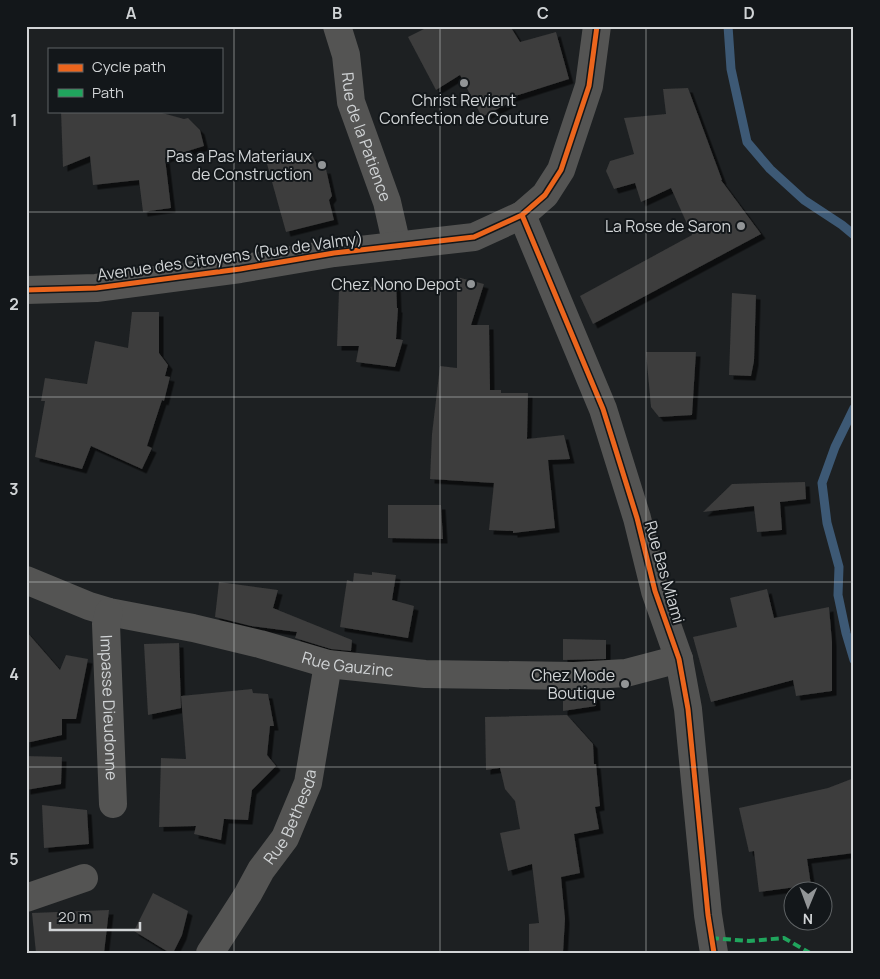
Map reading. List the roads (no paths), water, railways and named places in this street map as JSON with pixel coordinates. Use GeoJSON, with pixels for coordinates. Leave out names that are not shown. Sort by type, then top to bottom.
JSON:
{"type":"FeatureCollection","features":[{"type":"Feature","properties":{"kind":"street","name":"Rue de la Patience"},"geometry":{"type":"LineString","coordinates":[[337,26],[346,54],[351,102],[387,202],[397,246]]}},
{"type":"Feature","properties":{"kind":"street","name":"Avenue des Citoyens (Rue de Valmy)"},"geometry":{"type":"LineString","coordinates":[[26,290],[96,288],[240,269],[334,253],[474,237],[522,214],[545,195],[561,170],[589,86],[597,26]]}},
{"type":"Feature","properties":{"kind":"street","name":"Rue Bas Miami"},"geometry":{"type":"LineString","coordinates":[[522,214],[603,409],[637,518],[655,591],[679,659],[688,709],[708,915],[714,953]]}},
{"type":"Feature","properties":{"kind":"street","name":"Rue Gauzinc"},"geometry":{"type":"LineString","coordinates":[[26,580],[89,606],[109,612],[193,628],[260,644],[328,664],[425,674],[574,676],[626,673],[679,659]]}},
{"type":"Feature","properties":{"kind":"street","name":"Impasse Dieudonne"},"geometry":{"type":"LineString","coordinates":[[109,612],[106,624],[113,804]]}},
{"type":"Feature","properties":{"kind":"street","name":"Rue Bethesda"},"geometry":{"type":"LineString","coordinates":[[210,953],[261,870],[285,838],[308,783],[328,664]]}},
{"type":"Feature","properties":{"kind":"street"},"geometry":{"type":"LineString","coordinates":[[26,898],[84,878]]}},
{"type":"Feature","properties":{"kind":"waterway"},"geometry":{"type":"LineString","coordinates":[[728,26],[731,69],[747,142],[770,169],[804,200],[854,235]]}},
{"type":"Feature","properties":{"kind":"waterway"},"geometry":{"type":"LineString","coordinates":[[854,408],[835,447],[822,483],[827,523],[839,567],[838,595],[854,660]]}},
{"type":"Feature","properties":{"kind":"place","name":"Christ Revient Confection de Couture"},"geometry":{"type":"Point","coordinates":[464,83]}},
{"type":"Feature","properties":{"kind":"place","name":"Pas a Pas Materiaux de Construction"},"geometry":{"type":"Point","coordinates":[322,165]}},
{"type":"Feature","properties":{"kind":"place","name":"La Rose de Saron"},"geometry":{"type":"Point","coordinates":[741,226]}},
{"type":"Feature","properties":{"kind":"place","name":"Chez Nono Depot"},"geometry":{"type":"Point","coordinates":[471,284]}},
{"type":"Feature","properties":{"kind":"place","name":"Chez Mode Boutique"},"geometry":{"type":"Point","coordinates":[625,684]}}]}
